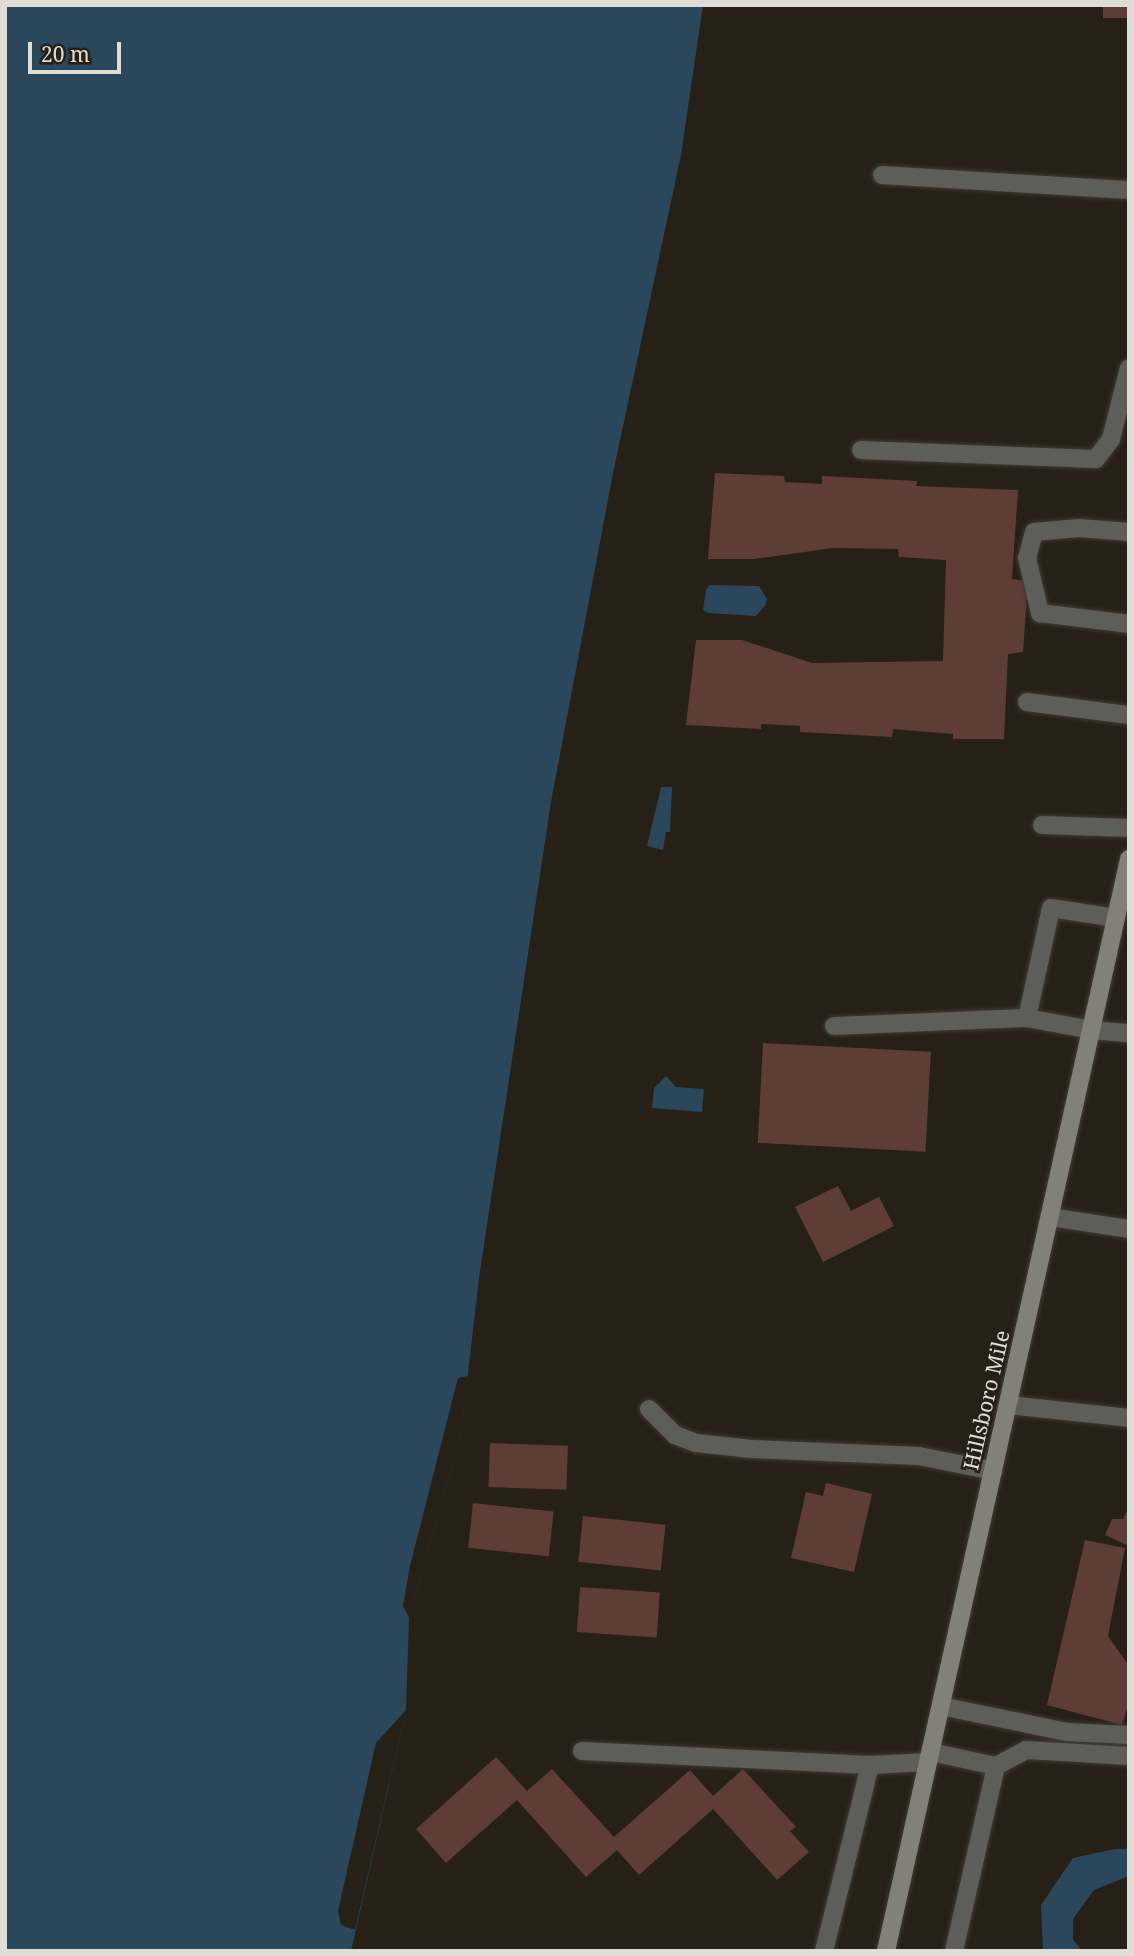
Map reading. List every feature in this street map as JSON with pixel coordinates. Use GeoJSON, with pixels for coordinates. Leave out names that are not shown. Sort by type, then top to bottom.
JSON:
{"type":"FeatureCollection","features":[{"type":"Feature","properties":{"kind":"main road","name":"Hillsboro Mile"},"geometry":{"type":"LineString","coordinates":[[886,1951],[1129,859]]}},
{"type":"Feature","properties":{"kind":"street"},"geometry":{"type":"LineString","coordinates":[[882,175],[1129,190]]}},
{"type":"Feature","properties":{"kind":"street"},"geometry":{"type":"LineString","coordinates":[[861,450],[1096,459],[1111,439],[1129,368]]}},
{"type":"Feature","properties":{"kind":"street"},"geometry":{"type":"LineString","coordinates":[[1129,532],[1079,528],[1034,532],[1027,558],[1040,613],[1129,624]]}},
{"type":"Feature","properties":{"kind":"street"},"geometry":{"type":"LineString","coordinates":[[1027,702],[1129,715]]}},
{"type":"Feature","properties":{"kind":"street"},"geometry":{"type":"LineString","coordinates":[[1042,825],[1129,828]]}},
{"type":"Feature","properties":{"kind":"street"},"geometry":{"type":"LineString","coordinates":[[1027,1018],[1051,908],[1116,918]]}},
{"type":"Feature","properties":{"kind":"street"},"geometry":{"type":"LineString","coordinates":[[834,1026],[1027,1018],[1091,1030],[1129,1033]]}},
{"type":"Feature","properties":{"kind":"street"},"geometry":{"type":"LineString","coordinates":[[1050,1217],[1129,1229]]}},
{"type":"Feature","properties":{"kind":"street"},"geometry":{"type":"LineString","coordinates":[[1008,1405],[1129,1418]]}},
{"type":"Feature","properties":{"kind":"street"},"geometry":{"type":"LineString","coordinates":[[649,1409],[675,1435],[696,1443],[752,1449],[919,1456],[994,1471]]}},
{"type":"Feature","properties":{"kind":"street"},"geometry":{"type":"LineString","coordinates":[[941,1706],[1067,1732],[1129,1735]]}},
{"type":"Feature","properties":{"kind":"street"},"geometry":{"type":"LineString","coordinates":[[582,1751],[870,1765],[929,1757],[996,1766],[1026,1750],[1129,1756]]}},
{"type":"Feature","properties":{"kind":"street"},"geometry":{"type":"LineString","coordinates":[[824,1951],[870,1765]]}},
{"type":"Feature","properties":{"kind":"street"},"geometry":{"type":"LineString","coordinates":[[954,1951],[996,1766]]}},
{"type":"Feature","properties":{"kind":"water"},"geometry":{"type":"Polygon","coordinates":[[[5,5],[703,5],[681,155],[613,473],[551,802],[479,1278],[461,1434],[409,1618],[406,1710],[351,1951],[5,1951],[5,5]]]}},
{"type":"Feature","properties":{"kind":"water"},"geometry":{"type":"Polygon","coordinates":[[[710,585],[759,586],[767,599],[765,606],[756,616],[708,613],[703,610],[706,589],[710,585]]]}},
{"type":"Feature","properties":{"kind":"water"},"geometry":{"type":"Polygon","coordinates":[[[661,787],[672,787],[670,832],[666,832],[663,850],[647,846],[661,787]]]}},
{"type":"Feature","properties":{"kind":"water"},"geometry":{"type":"Polygon","coordinates":[[[666,1076],[676,1087],[704,1089],[702,1112],[652,1108],[654,1088],[666,1076]]]}},
{"type":"Feature","properties":{"kind":"water"},"geometry":{"type":"Polygon","coordinates":[[[1115,1849],[1129,1849],[1129,1876],[1094,1890],[1073,1919],[1073,1939],[1082,1951],[1043,1951],[1041,1905],[1073,1858],[1115,1849]]]}},
{"type":"Feature","properties":{"kind":"pier"},"geometry":{"type":"Polygon","coordinates":[[[468,1376],[461,1434],[409,1618],[403,1606],[410,1566],[458,1378],[468,1376]]]}},
{"type":"Feature","properties":{"kind":"pier"},"geometry":{"type":"Polygon","coordinates":[[[406,1710],[355,1930],[341,1925],[338,1911],[376,1743],[406,1710]]]}},
{"type":"Feature","properties":{"kind":"building"},"geometry":{"type":"Polygon","coordinates":[[[1103,5],[1129,5],[1129,18],[1103,18],[1103,5]]]}},
{"type":"Feature","properties":{"kind":"building"},"geometry":{"type":"Polygon","coordinates":[[[715,473],[784,476],[785,482],[822,484],[822,476],[917,481],[916,486],[1018,490],[1012,579],[1028,581],[1023,652],[1008,654],[1004,739],[953,739],[953,734],[893,729],[892,737],[800,732],[800,726],[761,724],[761,729],[686,725],[696,640],[742,640],[812,663],[943,661],[946,560],[899,557],[898,549],[833,548],[754,559],[708,559],[715,473]]]}},
{"type":"Feature","properties":{"kind":"building"},"geometry":{"type":"Polygon","coordinates":[[[763,1043],[931,1052],[926,1152],[758,1143],[763,1043]]]}},
{"type":"Feature","properties":{"kind":"building"},"geometry":{"type":"Polygon","coordinates":[[[838,1186],[851,1211],[879,1197],[894,1226],[823,1262],[795,1207],[838,1186]]]}},
{"type":"Feature","properties":{"kind":"building"},"geometry":{"type":"Polygon","coordinates":[[[490,1443],[568,1446],[566,1490],[488,1487],[490,1443]]]}},
{"type":"Feature","properties":{"kind":"building"},"geometry":{"type":"Polygon","coordinates":[[[826,1483],[872,1494],[854,1572],[791,1558],[806,1492],[823,1496],[826,1483]]]}},
{"type":"Feature","properties":{"kind":"building"},"geometry":{"type":"Polygon","coordinates":[[[473,1503],[554,1511],[549,1556],[468,1548],[473,1503]]]}},
{"type":"Feature","properties":{"kind":"building"},"geometry":{"type":"Polygon","coordinates":[[[1129,1507],[1129,1546],[1105,1535],[1112,1519],[1123,1519],[1129,1507]]]}},
{"type":"Feature","properties":{"kind":"building"},"geometry":{"type":"Polygon","coordinates":[[[583,1516],[666,1525],[661,1570],[578,1562],[583,1516]]]}},
{"type":"Feature","properties":{"kind":"building"},"geometry":{"type":"Polygon","coordinates":[[[1085,1540],[1125,1548],[1108,1636],[1129,1666],[1129,1702],[1122,1725],[1047,1705],[1085,1540]]]}},
{"type":"Feature","properties":{"kind":"building"},"geometry":{"type":"Polygon","coordinates":[[[580,1587],[660,1593],[657,1637],[577,1632],[580,1587]]]}},
{"type":"Feature","properties":{"kind":"building"},"geometry":{"type":"Polygon","coordinates":[[[496,1757],[527,1791],[552,1769],[614,1837],[690,1770],[713,1796],[743,1769],[796,1827],[790,1831],[809,1852],[777,1880],[713,1809],[639,1875],[617,1850],[586,1877],[517,1800],[446,1863],[416,1829],[496,1757]]]}}]}
